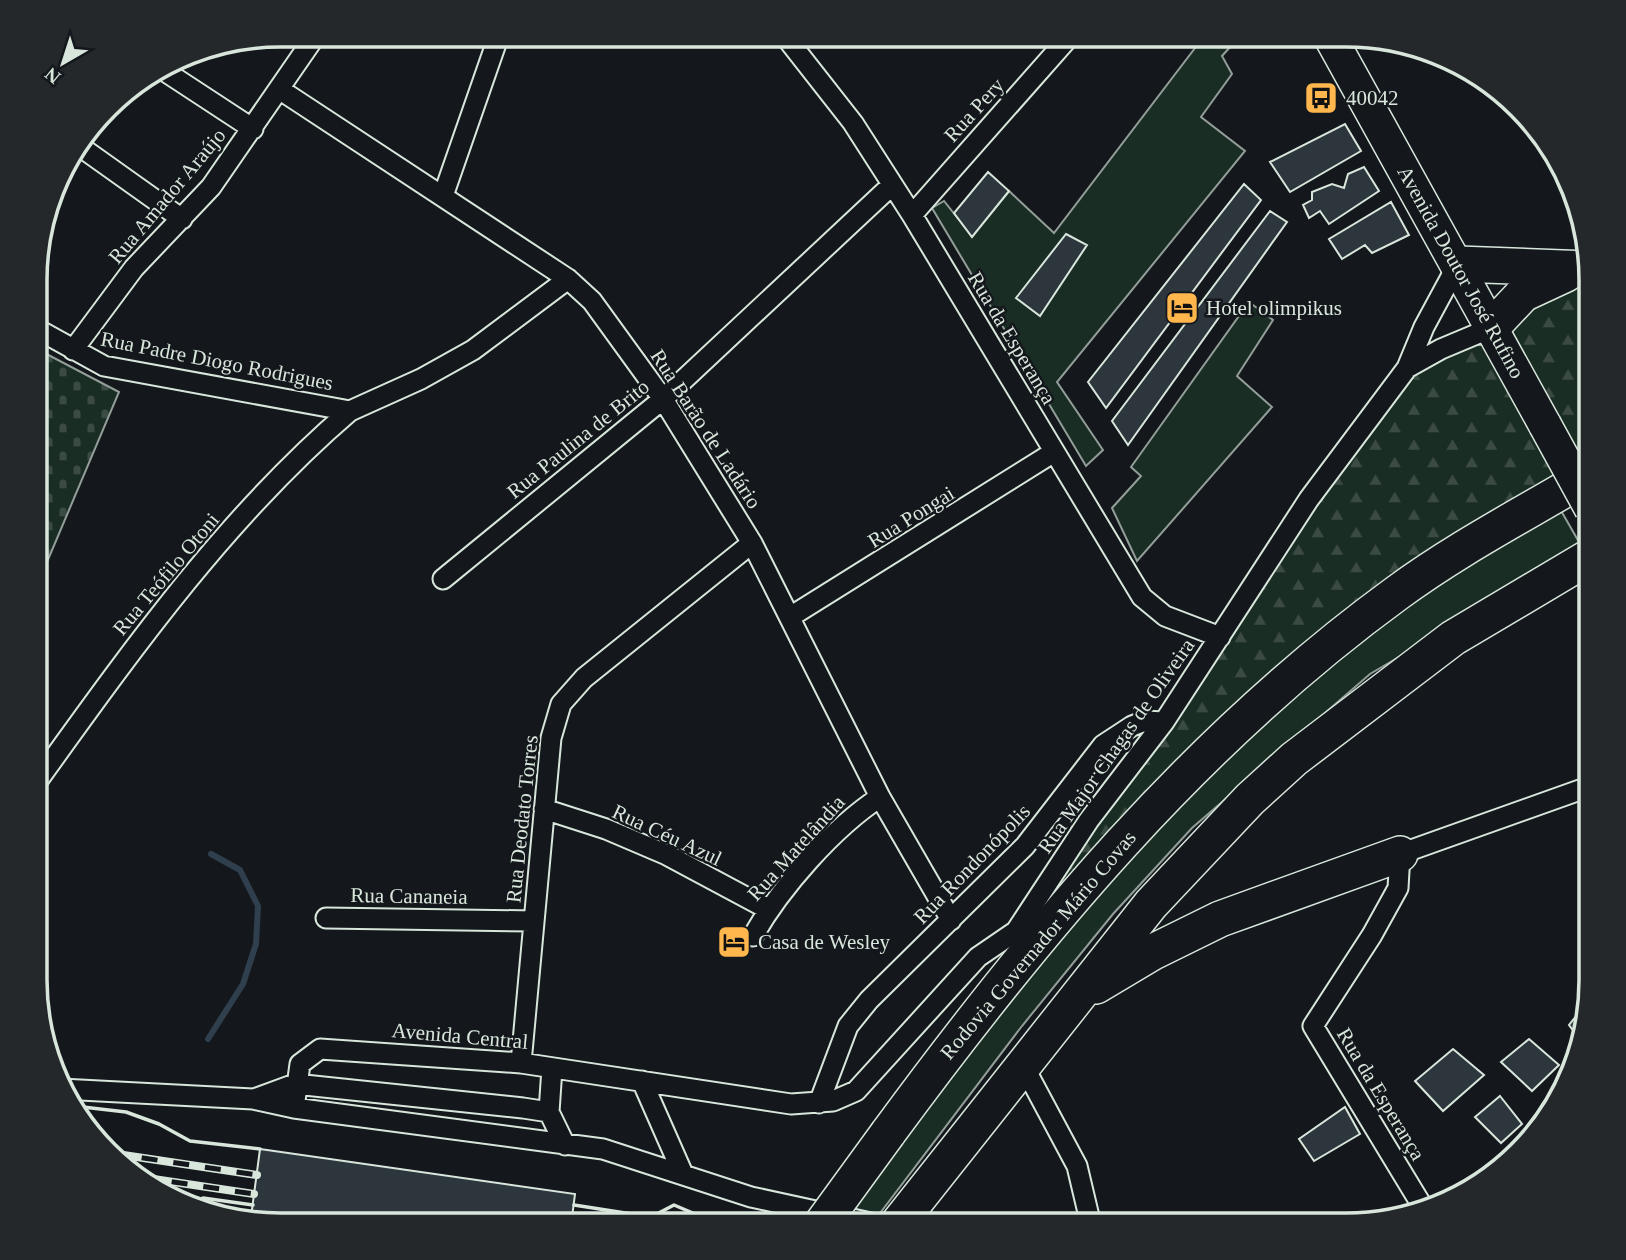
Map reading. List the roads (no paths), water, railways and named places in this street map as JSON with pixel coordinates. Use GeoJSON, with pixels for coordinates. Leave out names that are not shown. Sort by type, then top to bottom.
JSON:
{"type":"FeatureCollection","features":[{"type":"Feature","properties":{"kind":"highway"},"geometry":{"type":"LineString","coordinates":[[1458,264],[1578,270]]}},
{"type":"Feature","properties":{"kind":"highway"},"geometry":{"type":"LineString","coordinates":[[1491,328],[1508,307],[1530,289],[1578,271]]}},
{"type":"Feature","properties":{"kind":"highway","name":"Rodovia Governador Mário Covas"},"geometry":{"type":"LineString","coordinates":[[830,1213],[933,1072],[1115,848],[1195,765],[1293,674],[1398,592],[1579,482]]}},
{"type":"Feature","properties":{"kind":"highway"},"geometry":{"type":"LineString","coordinates":[[907,1213],[1151,904],[1250,799],[1294,759],[1453,638],[1579,563]]}},
{"type":"Feature","properties":{"kind":"highway"},"geometry":{"type":"LineString","coordinates":[[1078,996],[1153,952],[1220,919],[1400,854]]}},
{"type":"Feature","properties":{"kind":"highway"},"geometry":{"type":"LineString","coordinates":[[933,1072],[950,1026],[1016,931]]}},
{"type":"Feature","properties":{"kind":"main road","name":"Avenida Doutor José Rufino"},"geometry":{"type":"LineString","coordinates":[[1336,48],[1458,264],[1579,487]]}},
{"type":"Feature","properties":{"kind":"street","name":"Rua Amador Araújo"},"geometry":{"type":"LineString","coordinates":[[73,350],[134,268],[182,219],[253,129],[307,48]]}},
{"type":"Feature","properties":{"kind":"street"},"geometry":{"type":"LineString","coordinates":[[443,195],[494,48]]}},
{"type":"Feature","properties":{"kind":"street","name":"Rua da Esperança"},"geometry":{"type":"LineString","coordinates":[[794,48],[853,123],[912,215],[1148,603],[1165,616],[1220,637]]}},
{"type":"Feature","properties":{"kind":"street","name":"Rua Pery"},"geometry":{"type":"LineString","coordinates":[[912,215],[1060,48]]}},
{"type":"Feature","properties":{"kind":"street"},"geometry":{"type":"LineString","coordinates":[[170,75],[253,129]]}},
{"type":"Feature","properties":{"kind":"street","name":"Rua Barão de Ladário"},"geometry":{"type":"LineString","coordinates":[[279,89],[568,279],[592,301],[663,399],[752,543],[880,797],[951,920]]}},
{"type":"Feature","properties":{"kind":"street"},"geometry":{"type":"LineString","coordinates":[[87,151],[182,219]]}},
{"type":"Feature","properties":{"kind":"street","name":"Rua Paulina de Brito"},"geometry":{"type":"LineString","coordinates":[[443,579],[663,399],[892,185]]}},
{"type":"Feature","properties":{"kind":"street","name":"Rua Major Chagas de Oliveira"},"geometry":{"type":"LineString","coordinates":[[819,1103],[856,1091],[978,957],[1016,931],[1089,820],[1164,722],[1309,499],[1407,368],[1424,327],[1458,264]]}},
{"type":"Feature","properties":{"kind":"street","name":"Rua Padre Diogo Rodrigues"},"geometry":{"type":"LineString","coordinates":[[47,335],[104,366],[350,411],[421,379],[473,350],[568,279]]}},
{"type":"Feature","properties":{"kind":"street","name":"Rua Major Chagas de Oliveira"},"geometry":{"type":"LineString","coordinates":[[1407,368],[1441,349],[1491,328]]}},
{"type":"Feature","properties":{"kind":"street","name":"Rua Teófilo Otoni"},"geometry":{"type":"LineString","coordinates":[[48,767],[154,622],[272,483],[350,411]]}},
{"type":"Feature","properties":{"kind":"street","name":"Rua Pongai"},"geometry":{"type":"LineString","coordinates":[[790,617],[1054,452]]}},
{"type":"Feature","properties":{"kind":"street","name":"Rua Deodato Torres"},"geometry":{"type":"LineString","coordinates":[[521,1063],[551,738],[561,704],[569,693],[624,645],[752,543]]}},
{"type":"Feature","properties":{"kind":"street","name":"Rua Rondonópolis"},"geometry":{"type":"LineString","coordinates":[[819,1103],[848,1026],[890,977],[1026,846],[1103,745],[1132,726],[1145,722],[1164,722]]}},
{"type":"Feature","properties":{"kind":"street"},"geometry":{"type":"LineString","coordinates":[[1400,854],[1578,791]]}},
{"type":"Feature","properties":{"kind":"street","name":"Rua Matelândia"},"geometry":{"type":"LineString","coordinates":[[753,936],[768,909],[848,821],[880,797]]}},
{"type":"Feature","properties":{"kind":"street","name":"Rua Céu Azul"},"geometry":{"type":"LineString","coordinates":[[544,809],[606,829],[667,855],[768,909]]}},
{"type":"Feature","properties":{"kind":"street","name":"Rua da Esperança"},"geometry":{"type":"LineString","coordinates":[[1400,854],[1398,888],[1372,935],[1313,1026],[1419,1201]]}},
{"type":"Feature","properties":{"kind":"street","name":"Rua Cananeia"},"geometry":{"type":"LineString","coordinates":[[326,918],[534,921]]}},
{"type":"Feature","properties":{"kind":"street","name":"Avenida Central"},"geometry":{"type":"LineString","coordinates":[[295,1084],[302,1061],[320,1049],[521,1063],[790,1104],[819,1103]]}},
{"type":"Feature","properties":{"kind":"street"},"geometry":{"type":"LineString","coordinates":[[1023,1065],[1077,1166],[1088,1213]]}},
{"type":"Feature","properties":{"kind":"street"},"geometry":{"type":"LineString","coordinates":[[552,1068],[549,1112],[565,1145]]}},
{"type":"Feature","properties":{"kind":"street"},"geometry":{"type":"LineString","coordinates":[[642,1081],[683,1174]]}},
{"type":"Feature","properties":{"kind":"street"},"geometry":{"type":"LineString","coordinates":[[253,1099],[295,1084],[549,1112]]}},
{"type":"Feature","properties":{"kind":"street"},"geometry":{"type":"LineString","coordinates":[[294,1108],[295,1084]]}},
{"type":"Feature","properties":{"kind":"street"},"geometry":{"type":"LineString","coordinates":[[75,1090],[253,1099],[294,1108],[603,1149],[751,1197],[822,1213]]}},
{"type":"Feature","properties":{"kind":"waterway"},"geometry":{"type":"LineString","coordinates":[[208,1039],[243,984],[256,944],[258,906],[240,870],[211,854]]}},
{"type":"Feature","properties":{"kind":"railway"},"geometry":{"type":"LineString","coordinates":[[128,1156],[257,1175]]}},
{"type":"Feature","properties":{"kind":"railway"},"geometry":{"type":"LineString","coordinates":[[161,1180],[254,1194]]}},
{"type":"Feature","properties":{"kind":"place","name":"40042"},"geometry":{"type":"Point","coordinates":[1321,98]}},
{"type":"Feature","properties":{"kind":"place","name":"Hotel olimpikus"},"geometry":{"type":"Point","coordinates":[1182,308]}},
{"type":"Feature","properties":{"kind":"place","name":"Casa de Wesley"},"geometry":{"type":"Point","coordinates":[734,942]}}]}
